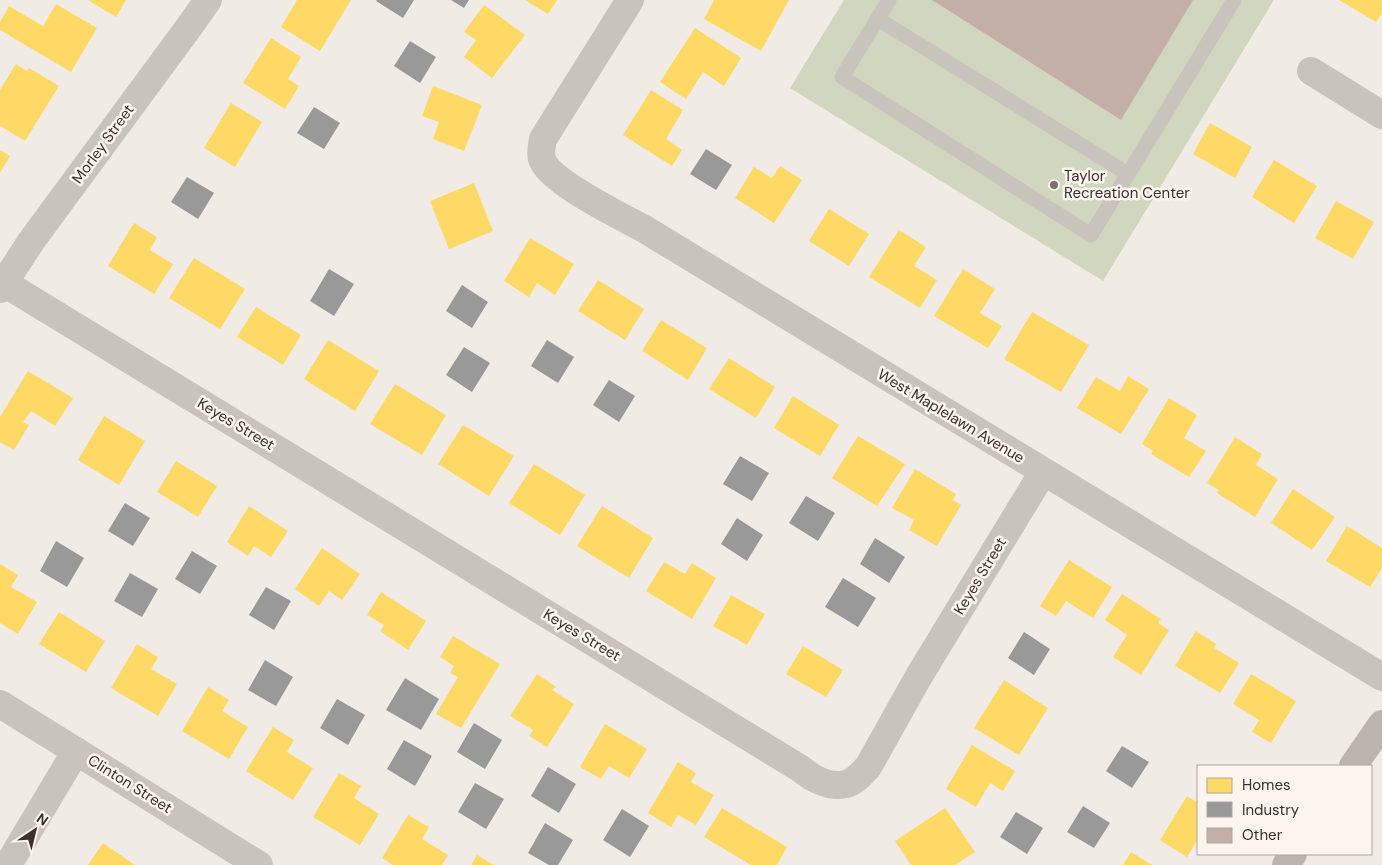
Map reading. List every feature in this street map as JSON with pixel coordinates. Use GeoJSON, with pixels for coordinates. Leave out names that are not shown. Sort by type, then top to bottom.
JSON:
{"type":"FeatureCollection","features":[{"type":"Feature","properties":{"kind":"main road"},"geometry":{"type":"LineString","coordinates":[[1354,765],[1382,724]]}},
{"type":"Feature","properties":{"kind":"street","name":"Morley Street"},"geometry":{"type":"LineString","coordinates":[[2,286],[32,240],[208,0]]}},
{"type":"Feature","properties":{"kind":"street","name":"West Maplelawn Avenue"},"geometry":{"type":"LineString","coordinates":[[630,0],[543,139],[541,158],[548,170],[564,183],[646,230],[1382,677]]}},
{"type":"Feature","properties":{"kind":"street"},"geometry":{"type":"LineString","coordinates":[[1311,71],[1382,115]]}},
{"type":"Feature","properties":{"kind":"street","name":"Keyes Street"},"geometry":{"type":"LineString","coordinates":[[2,286],[793,764],[812,778],[827,784],[847,784],[858,777],[868,766],[919,676],[1043,472]]}},
{"type":"Feature","properties":{"kind":"street","name":"Clinton Street"},"geometry":{"type":"LineString","coordinates":[[0,704],[259,865]]}},
{"type":"Feature","properties":{"kind":"street"},"geometry":{"type":"LineString","coordinates":[[8,865],[76,751]]}},
{"type":"Feature","properties":{"kind":"lane"},"geometry":{"type":"LineString","coordinates":[[889,0],[842,77],[1091,235],[1234,0]]}},
{"type":"Feature","properties":{"kind":"lane"},"geometry":{"type":"LineString","coordinates":[[878,19],[1128,174]]}},
{"type":"Feature","properties":{"kind":"green space","name":"Taylor Recreation Center"},"geometry":{"type":"Polygon","coordinates":[[[844,0],[1274,0],[1103,281],[790,88],[844,0]]]}},
{"type":"Feature","properties":{"kind":"building: Homes"},"geometry":{"type":"Polygon","coordinates":[[[88,0],[126,0],[116,17],[88,0]]]}},
{"type":"Feature","properties":{"kind":"building: Homes"},"geometry":{"type":"Polygon","coordinates":[[[297,0],[351,0],[320,51],[281,27],[297,0]]]}},
{"type":"Feature","properties":{"kind":"building: Homes"},"geometry":{"type":"Polygon","coordinates":[[[525,0],[557,0],[548,14],[525,0]]]}},
{"type":"Feature","properties":{"kind":"building: Homes"},"geometry":{"type":"Polygon","coordinates":[[[714,0],[789,0],[761,51],[704,19],[714,0]]]}},
{"type":"Feature","properties":{"kind":"building: Homes"},"geometry":{"type":"Polygon","coordinates":[[[1339,0],[1382,0],[1382,13],[1376,22],[1339,0]]]}},
{"type":"Feature","properties":{"kind":"building: Homes"},"geometry":{"type":"Polygon","coordinates":[[[56,4],[97,28],[71,72],[0,30],[0,22],[9,6],[43,26],[56,4]]]}},
{"type":"Feature","properties":{"kind":"building: Homes"},"geometry":{"type":"Polygon","coordinates":[[[484,5],[525,35],[492,78],[464,57],[476,40],[464,32],[484,5]]]}},
{"type":"Feature","properties":{"kind":"building: Homes"},"geometry":{"type":"Polygon","coordinates":[[[695,28],[741,58],[724,86],[703,72],[686,99],[660,82],[695,28]]]}},
{"type":"Feature","properties":{"kind":"building: Homes"},"geometry":{"type":"Polygon","coordinates":[[[271,38],[301,57],[288,79],[299,86],[285,109],[243,83],[271,38]]]}},
{"type":"Feature","properties":{"kind":"building: Homes"},"geometry":{"type":"Polygon","coordinates":[[[16,64],[27,71],[29,68],[59,86],[25,141],[0,126],[0,90],[16,64]]]}},
{"type":"Feature","properties":{"kind":"building: Homes"},"geometry":{"type":"Polygon","coordinates":[[[433,86],[482,105],[464,151],[433,139],[439,122],[422,116],[433,86]]]}},
{"type":"Feature","properties":{"kind":"building: Homes"},"geometry":{"type":"Polygon","coordinates":[[[651,90],[683,110],[666,139],[682,150],[672,166],[623,135],[651,90]]]}},
{"type":"Feature","properties":{"kind":"building: Homes"},"geometry":{"type":"Polygon","coordinates":[[[231,103],[262,122],[235,167],[204,148],[231,103]]]}},
{"type":"Feature","properties":{"kind":"building: Homes"},"geometry":{"type":"Polygon","coordinates":[[[1210,123],[1252,147],[1235,178],[1193,154],[1210,123]]]}},
{"type":"Feature","properties":{"kind":"building: Homes"},"geometry":{"type":"Polygon","coordinates":[[[0,150],[10,156],[0,173],[0,150]]]}},
{"type":"Feature","properties":{"kind":"building: Homes"},"geometry":{"type":"Polygon","coordinates":[[[1274,160],[1317,186],[1294,223],[1252,197],[1274,160]]]}},
{"type":"Feature","properties":{"kind":"building: Homes"},"geometry":{"type":"Polygon","coordinates":[[[780,166],[802,180],[774,223],[735,198],[754,167],[772,178],[780,166]]]}},
{"type":"Feature","properties":{"kind":"building: Homes"},"geometry":{"type":"Polygon","coordinates":[[[474,183],[493,231],[449,249],[430,201],[474,183]]]}},
{"type":"Feature","properties":{"kind":"building: Homes"},"geometry":{"type":"Polygon","coordinates":[[[1336,201],[1374,222],[1353,259],[1315,238],[1336,201]]]}},
{"type":"Feature","properties":{"kind":"building: Homes"},"geometry":{"type":"Polygon","coordinates":[[[829,209],[869,234],[849,266],[809,241],[829,209]]]}},
{"type":"Feature","properties":{"kind":"building: Homes"},"geometry":{"type":"Polygon","coordinates":[[[134,223],[157,237],[150,250],[173,264],[154,294],[108,266],[134,223]]]}},
{"type":"Feature","properties":{"kind":"building: Homes"},"geometry":{"type":"Polygon","coordinates":[[[899,230],[926,247],[914,266],[937,280],[920,308],[869,277],[899,230]]]}},
{"type":"Feature","properties":{"kind":"building: Homes"},"geometry":{"type":"Polygon","coordinates":[[[530,238],[574,264],[555,295],[537,283],[529,297],[504,281],[530,238]]]}},
{"type":"Feature","properties":{"kind":"building: Homes"},"geometry":{"type":"Polygon","coordinates":[[[194,258],[245,289],[220,329],[169,298],[194,258]]]}},
{"type":"Feature","properties":{"kind":"building: Homes"},"geometry":{"type":"Polygon","coordinates":[[[963,269],[995,289],[980,313],[1002,326],[988,348],[934,316],[963,269]]]}},
{"type":"Feature","properties":{"kind":"building: Homes"},"geometry":{"type":"Polygon","coordinates":[[[598,280],[644,309],[625,340],[578,311],[598,280]]]}},
{"type":"Feature","properties":{"kind":"building: Homes"},"geometry":{"type":"Polygon","coordinates":[[[256,307],[301,335],[283,365],[237,337],[256,307]]]}},
{"type":"Feature","properties":{"kind":"building: Homes"},"geometry":{"type":"Polygon","coordinates":[[[1032,312],[1089,345],[1061,392],[1004,359],[1032,312]]]}},
{"type":"Feature","properties":{"kind":"building: Homes"},"geometry":{"type":"Polygon","coordinates":[[[661,320],[707,348],[688,380],[642,351],[661,320]]]}},
{"type":"Feature","properties":{"kind":"building: Homes"},"geometry":{"type":"Polygon","coordinates":[[[328,340],[379,371],[355,411],[304,379],[328,340]]]}},
{"type":"Feature","properties":{"kind":"building: Homes"},"geometry":{"type":"Polygon","coordinates":[[[729,358],[775,387],[756,418],[709,389],[729,358]]]}},
{"type":"Feature","properties":{"kind":"building: Homes"},"geometry":{"type":"Polygon","coordinates":[[[28,371],[73,398],[55,426],[31,411],[23,422],[29,425],[14,450],[0,442],[0,417],[28,371]]]}},
{"type":"Feature","properties":{"kind":"building: Homes"},"geometry":{"type":"Polygon","coordinates":[[[1128,376],[1149,389],[1121,434],[1077,408],[1096,377],[1120,391],[1128,376]]]}},
{"type":"Feature","properties":{"kind":"building: Homes"},"geometry":{"type":"Polygon","coordinates":[[[395,384],[446,415],[422,455],[370,424],[395,384]]]}},
{"type":"Feature","properties":{"kind":"building: Homes"},"geometry":{"type":"Polygon","coordinates":[[[793,396],[839,425],[820,456],[774,428],[793,396]]]}},
{"type":"Feature","properties":{"kind":"building: Homes"},"geometry":{"type":"Polygon","coordinates":[[[1169,398],[1197,415],[1184,438],[1206,451],[1189,477],[1151,454],[1153,451],[1142,444],[1169,398]]]}},
{"type":"Feature","properties":{"kind":"building: Homes"},"geometry":{"type":"Polygon","coordinates":[[[104,416],[145,441],[119,485],[78,460],[104,416]]]}},
{"type":"Feature","properties":{"kind":"building: Homes"},"geometry":{"type":"Polygon","coordinates":[[[463,425],[514,456],[489,496],[438,464],[463,425]]]}},
{"type":"Feature","properties":{"kind":"building: Homes"},"geometry":{"type":"Polygon","coordinates":[[[858,436],[905,464],[877,506],[832,478],[858,436]]]}},
{"type":"Feature","properties":{"kind":"building: Homes"},"geometry":{"type":"Polygon","coordinates":[[[1235,437],[1262,454],[1256,465],[1278,479],[1255,517],[1217,493],[1219,490],[1207,483],[1235,437]]]}},
{"type":"Feature","properties":{"kind":"building: Homes"},"geometry":{"type":"Polygon","coordinates":[[[176,461],[217,486],[198,517],[157,492],[176,461]]]}},
{"type":"Feature","properties":{"kind":"building: Homes"},"geometry":{"type":"Polygon","coordinates":[[[534,464],[585,495],[560,535],[509,503],[534,464]]]}},
{"type":"Feature","properties":{"kind":"building: Homes"},"geometry":{"type":"Polygon","coordinates":[[[915,469],[956,494],[953,500],[961,505],[937,546],[909,530],[914,520],[892,508],[915,469]]]}},
{"type":"Feature","properties":{"kind":"building: Homes"},"geometry":{"type":"Polygon","coordinates":[[[1293,489],[1335,517],[1312,550],[1271,523],[1293,489]]]}},
{"type":"Feature","properties":{"kind":"building: Homes"},"geometry":{"type":"Polygon","coordinates":[[[249,506],[288,531],[271,557],[254,546],[248,556],[227,542],[249,506]]]}},
{"type":"Feature","properties":{"kind":"building: Homes"},"geometry":{"type":"Polygon","coordinates":[[[602,506],[653,538],[629,578],[577,546],[602,506]]]}},
{"type":"Feature","properties":{"kind":"building: Homes"},"geometry":{"type":"Polygon","coordinates":[[[1347,526],[1382,548],[1382,568],[1370,587],[1326,561],[1347,526]]]}},
{"type":"Feature","properties":{"kind":"building: Homes"},"geometry":{"type":"Polygon","coordinates":[[[322,548],[360,574],[342,600],[329,591],[319,606],[295,589],[322,548]]]}},
{"type":"Feature","properties":{"kind":"building: Homes"},"geometry":{"type":"Polygon","coordinates":[[[1069,560],[1112,587],[1093,618],[1066,601],[1056,616],[1040,606],[1069,560]]]}},
{"type":"Feature","properties":{"kind":"building: Homes"},"geometry":{"type":"Polygon","coordinates":[[[664,562],[685,574],[692,563],[716,578],[692,619],[646,591],[664,562]]]}},
{"type":"Feature","properties":{"kind":"building: Homes"},"geometry":{"type":"Polygon","coordinates":[[[0,564],[18,575],[11,587],[37,602],[18,634],[0,623],[0,564]]]}},
{"type":"Feature","properties":{"kind":"building: Homes"},"geometry":{"type":"Polygon","coordinates":[[[381,592],[426,621],[408,650],[380,631],[384,625],[367,615],[381,592]]]}},
{"type":"Feature","properties":{"kind":"building: Homes"},"geometry":{"type":"Polygon","coordinates":[[[1122,594],[1161,619],[1158,623],[1169,630],[1141,675],[1113,657],[1127,635],[1105,620],[1122,594]]]}},
{"type":"Feature","properties":{"kind":"building: Homes"},"geometry":{"type":"Polygon","coordinates":[[[731,595],[765,614],[747,645],[713,626],[731,595]]]}},
{"type":"Feature","properties":{"kind":"building: Homes"},"geometry":{"type":"Polygon","coordinates":[[[59,612],[105,641],[86,672],[39,644],[59,612]]]}},
{"type":"Feature","properties":{"kind":"building: Homes"},"geometry":{"type":"Polygon","coordinates":[[[1196,631],[1216,644],[1214,648],[1239,663],[1220,693],[1175,666],[1196,631]]]}},
{"type":"Feature","properties":{"kind":"building: Homes"},"geometry":{"type":"Polygon","coordinates":[[[453,636],[500,664],[461,728],[436,714],[458,677],[450,673],[454,666],[440,657],[453,636]]]}},
{"type":"Feature","properties":{"kind":"building: Homes"},"geometry":{"type":"Polygon","coordinates":[[[137,644],[158,657],[151,669],[177,684],[158,716],[111,688],[137,644]]]}},
{"type":"Feature","properties":{"kind":"building: Homes"},"geometry":{"type":"Polygon","coordinates":[[[803,646],[843,670],[826,697],[786,674],[803,646]]]}},
{"type":"Feature","properties":{"kind":"building: Homes"},"geometry":{"type":"Polygon","coordinates":[[[537,674],[556,687],[552,690],[574,704],[547,747],[529,736],[533,730],[510,716],[537,674]]]}},
{"type":"Feature","properties":{"kind":"building: Homes"},"geometry":{"type":"Polygon","coordinates":[[[1251,674],[1296,701],[1271,743],[1252,732],[1259,720],[1233,704],[1251,674]]]}},
{"type":"Feature","properties":{"kind":"building: Homes"},"geometry":{"type":"Polygon","coordinates":[[[1004,680],[1048,708],[1019,755],[974,728],[1004,680]]]}},
{"type":"Feature","properties":{"kind":"building: Homes"},"geometry":{"type":"Polygon","coordinates":[[[208,687],[229,700],[222,711],[248,727],[229,759],[182,731],[208,687]]]}},
{"type":"Feature","properties":{"kind":"building: Homes"},"geometry":{"type":"Polygon","coordinates":[[[605,724],[647,749],[629,778],[609,766],[601,779],[580,767],[605,724]]]}},
{"type":"Feature","properties":{"kind":"building: Homes"},"geometry":{"type":"Polygon","coordinates":[[[273,727],[294,740],[287,752],[313,768],[293,800],[246,771],[273,727]]]}},
{"type":"Feature","properties":{"kind":"building: Homes"},"geometry":{"type":"Polygon","coordinates":[[[972,745],[1015,771],[1003,791],[990,783],[976,807],[946,789],[972,745]]]}},
{"type":"Feature","properties":{"kind":"building: Homes"},"geometry":{"type":"Polygon","coordinates":[[[678,762],[696,773],[691,782],[714,795],[696,825],[678,815],[671,827],[648,813],[678,762]]]}},
{"type":"Feature","properties":{"kind":"building: Homes"},"geometry":{"type":"Polygon","coordinates":[[[339,773],[361,786],[354,798],[379,814],[360,845],[313,817],[339,773]]]}},
{"type":"Feature","properties":{"kind":"building: Homes"},"geometry":{"type":"Polygon","coordinates":[[[1187,796],[1197,802],[1197,841],[1187,857],[1160,840],[1187,796]]]}},
{"type":"Feature","properties":{"kind":"building: Homes"},"geometry":{"type":"Polygon","coordinates":[[[722,808],[787,847],[777,865],[751,865],[704,837],[722,808]]]}},
{"type":"Feature","properties":{"kind":"building: Homes"},"geometry":{"type":"Polygon","coordinates":[[[945,808],[975,852],[955,865],[911,865],[895,841],[945,808]]]}},
{"type":"Feature","properties":{"kind":"building: Homes"},"geometry":{"type":"Polygon","coordinates":[[[408,815],[429,827],[422,839],[448,855],[442,865],[393,865],[382,858],[408,815]]]}},
{"type":"Feature","properties":{"kind":"building: Homes"},"geometry":{"type":"Polygon","coordinates":[[[103,843],[135,865],[88,865],[103,843]]]}},
{"type":"Feature","properties":{"kind":"building: Homes"},"geometry":{"type":"Polygon","coordinates":[[[1131,852],[1152,865],[1123,865],[1131,852]]]}},
{"type":"Feature","properties":{"kind":"building: Homes"},"geometry":{"type":"Polygon","coordinates":[[[477,855],[494,865],[471,865],[477,855]]]}},
{"type":"Feature","properties":{"kind":"building: Industry"},"geometry":{"type":"Polygon","coordinates":[[[377,0],[414,0],[403,18],[377,0]]]}},
{"type":"Feature","properties":{"kind":"building: Industry"},"geometry":{"type":"Polygon","coordinates":[[[451,0],[469,0],[464,8],[451,0]]]}},
{"type":"Feature","properties":{"kind":"building: Industry"},"geometry":{"type":"Polygon","coordinates":[[[410,41],[436,57],[420,83],[394,66],[410,41]]]}},
{"type":"Feature","properties":{"kind":"building: Industry"},"geometry":{"type":"Polygon","coordinates":[[[314,107],[340,123],[324,149],[297,133],[314,107]]]}},
{"type":"Feature","properties":{"kind":"building: Industry"},"geometry":{"type":"Polygon","coordinates":[[[706,149],[732,165],[716,190],[690,174],[706,149]]]}},
{"type":"Feature","properties":{"kind":"building: Industry"},"geometry":{"type":"Polygon","coordinates":[[[187,177],[214,193],[198,219],[171,202],[187,177]]]}},
{"type":"Feature","properties":{"kind":"building: Industry"},"geometry":{"type":"Polygon","coordinates":[[[329,269],[354,284],[334,316],[310,301],[329,269]]]}},
{"type":"Feature","properties":{"kind":"building: Industry"},"geometry":{"type":"Polygon","coordinates":[[[462,285],[488,302],[472,328],[446,311],[462,285]]]}},
{"type":"Feature","properties":{"kind":"building: Industry"},"geometry":{"type":"Polygon","coordinates":[[[547,340],[574,357],[558,383],[531,366],[547,340]]]}},
{"type":"Feature","properties":{"kind":"building: Industry"},"geometry":{"type":"Polygon","coordinates":[[[464,347],[490,363],[472,392],[446,375],[464,347]]]}},
{"type":"Feature","properties":{"kind":"building: Industry"},"geometry":{"type":"Polygon","coordinates":[[[609,380],[635,396],[619,422],[593,405],[609,380]]]}},
{"type":"Feature","properties":{"kind":"building: Industry"},"geometry":{"type":"Polygon","coordinates":[[[740,456],[769,473],[752,501],[723,484],[740,456]]]}},
{"type":"Feature","properties":{"kind":"building: Industry"},"geometry":{"type":"Polygon","coordinates":[[[806,496],[835,513],[818,541],[789,523],[806,496]]]}},
{"type":"Feature","properties":{"kind":"building: Industry"},"geometry":{"type":"Polygon","coordinates":[[[125,503],[150,518],[133,546],[108,531],[125,503]]]}},
{"type":"Feature","properties":{"kind":"building: Industry"},"geometry":{"type":"Polygon","coordinates":[[[737,518],[763,535],[747,561],[721,544],[737,518]]]}},
{"type":"Feature","properties":{"kind":"building: Industry"},"geometry":{"type":"Polygon","coordinates":[[[875,538],[905,557],[889,583],[860,564],[875,538]]]}},
{"type":"Feature","properties":{"kind":"building: Industry"},"geometry":{"type":"Polygon","coordinates":[[[56,541],[84,558],[67,587],[40,571],[56,541]]]}},
{"type":"Feature","properties":{"kind":"building: Industry"},"geometry":{"type":"Polygon","coordinates":[[[192,551],[217,566],[200,594],[175,579],[192,551]]]}},
{"type":"Feature","properties":{"kind":"building: Industry"},"geometry":{"type":"Polygon","coordinates":[[[130,573],[158,589],[142,617],[114,601],[130,573]]]}},
{"type":"Feature","properties":{"kind":"building: Industry"},"geometry":{"type":"Polygon","coordinates":[[[843,578],[876,598],[858,627],[825,607],[843,578]]]}},
{"type":"Feature","properties":{"kind":"building: Industry"},"geometry":{"type":"Polygon","coordinates":[[[266,587],[291,601],[274,630],[249,615],[266,587]]]}},
{"type":"Feature","properties":{"kind":"building: Industry"},"geometry":{"type":"Polygon","coordinates":[[[1024,632],[1050,649],[1034,675],[1008,658],[1024,632]]]}},
{"type":"Feature","properties":{"kind":"building: Industry"},"geometry":{"type":"Polygon","coordinates":[[[265,660],[293,677],[276,706],[248,690],[265,660]]]}},
{"type":"Feature","properties":{"kind":"building: Industry"},"geometry":{"type":"Polygon","coordinates":[[[405,678],[439,699],[421,730],[386,710],[405,678]]]}},
{"type":"Feature","properties":{"kind":"building: Industry"},"geometry":{"type":"Polygon","coordinates":[[[337,699],[365,715],[348,745],[320,728],[337,699]]]}},
{"type":"Feature","properties":{"kind":"building: Industry"},"geometry":{"type":"Polygon","coordinates":[[[474,723],[502,740],[485,769],[457,752],[474,723]]]}},
{"type":"Feature","properties":{"kind":"building: Industry"},"geometry":{"type":"Polygon","coordinates":[[[404,740],[432,756],[415,786],[387,769],[404,740]]]}},
{"type":"Feature","properties":{"kind":"building: Industry"},"geometry":{"type":"Polygon","coordinates":[[[1122,746],[1149,762],[1132,788],[1106,771],[1122,746]]]}},
{"type":"Feature","properties":{"kind":"building: Industry"},"geometry":{"type":"Polygon","coordinates":[[[548,767],[576,784],[559,813],[531,796],[548,767]]]}},
{"type":"Feature","properties":{"kind":"building: Industry"},"geometry":{"type":"Polygon","coordinates":[[[475,783],[504,799],[486,829],[458,812],[475,783]]]}},
{"type":"Feature","properties":{"kind":"building: Industry"},"geometry":{"type":"Polygon","coordinates":[[[1083,806],[1110,823],[1094,848],[1067,832],[1083,806]]]}},
{"type":"Feature","properties":{"kind":"building: Industry"},"geometry":{"type":"Polygon","coordinates":[[[622,809],[649,826],[630,857],[603,840],[622,809]]]}},
{"type":"Feature","properties":{"kind":"building: Industry"},"geometry":{"type":"Polygon","coordinates":[[[1016,812],[1043,828],[1027,854],[1000,837],[1016,812]]]}},
{"type":"Feature","properties":{"kind":"building: Industry"},"geometry":{"type":"Polygon","coordinates":[[[545,823],[573,840],[558,865],[549,865],[528,853],[545,823]]]}},
{"type":"Feature","properties":{"kind":"building: Other"},"geometry":{"type":"Polygon","coordinates":[[[932,0],[1193,0],[1121,120],[932,0]]]}},
{"type":"Feature","properties":{"kind":"place","name":"Taylor Recreation Center"},"geometry":{"type":"Point","coordinates":[1054,185]}}]}
